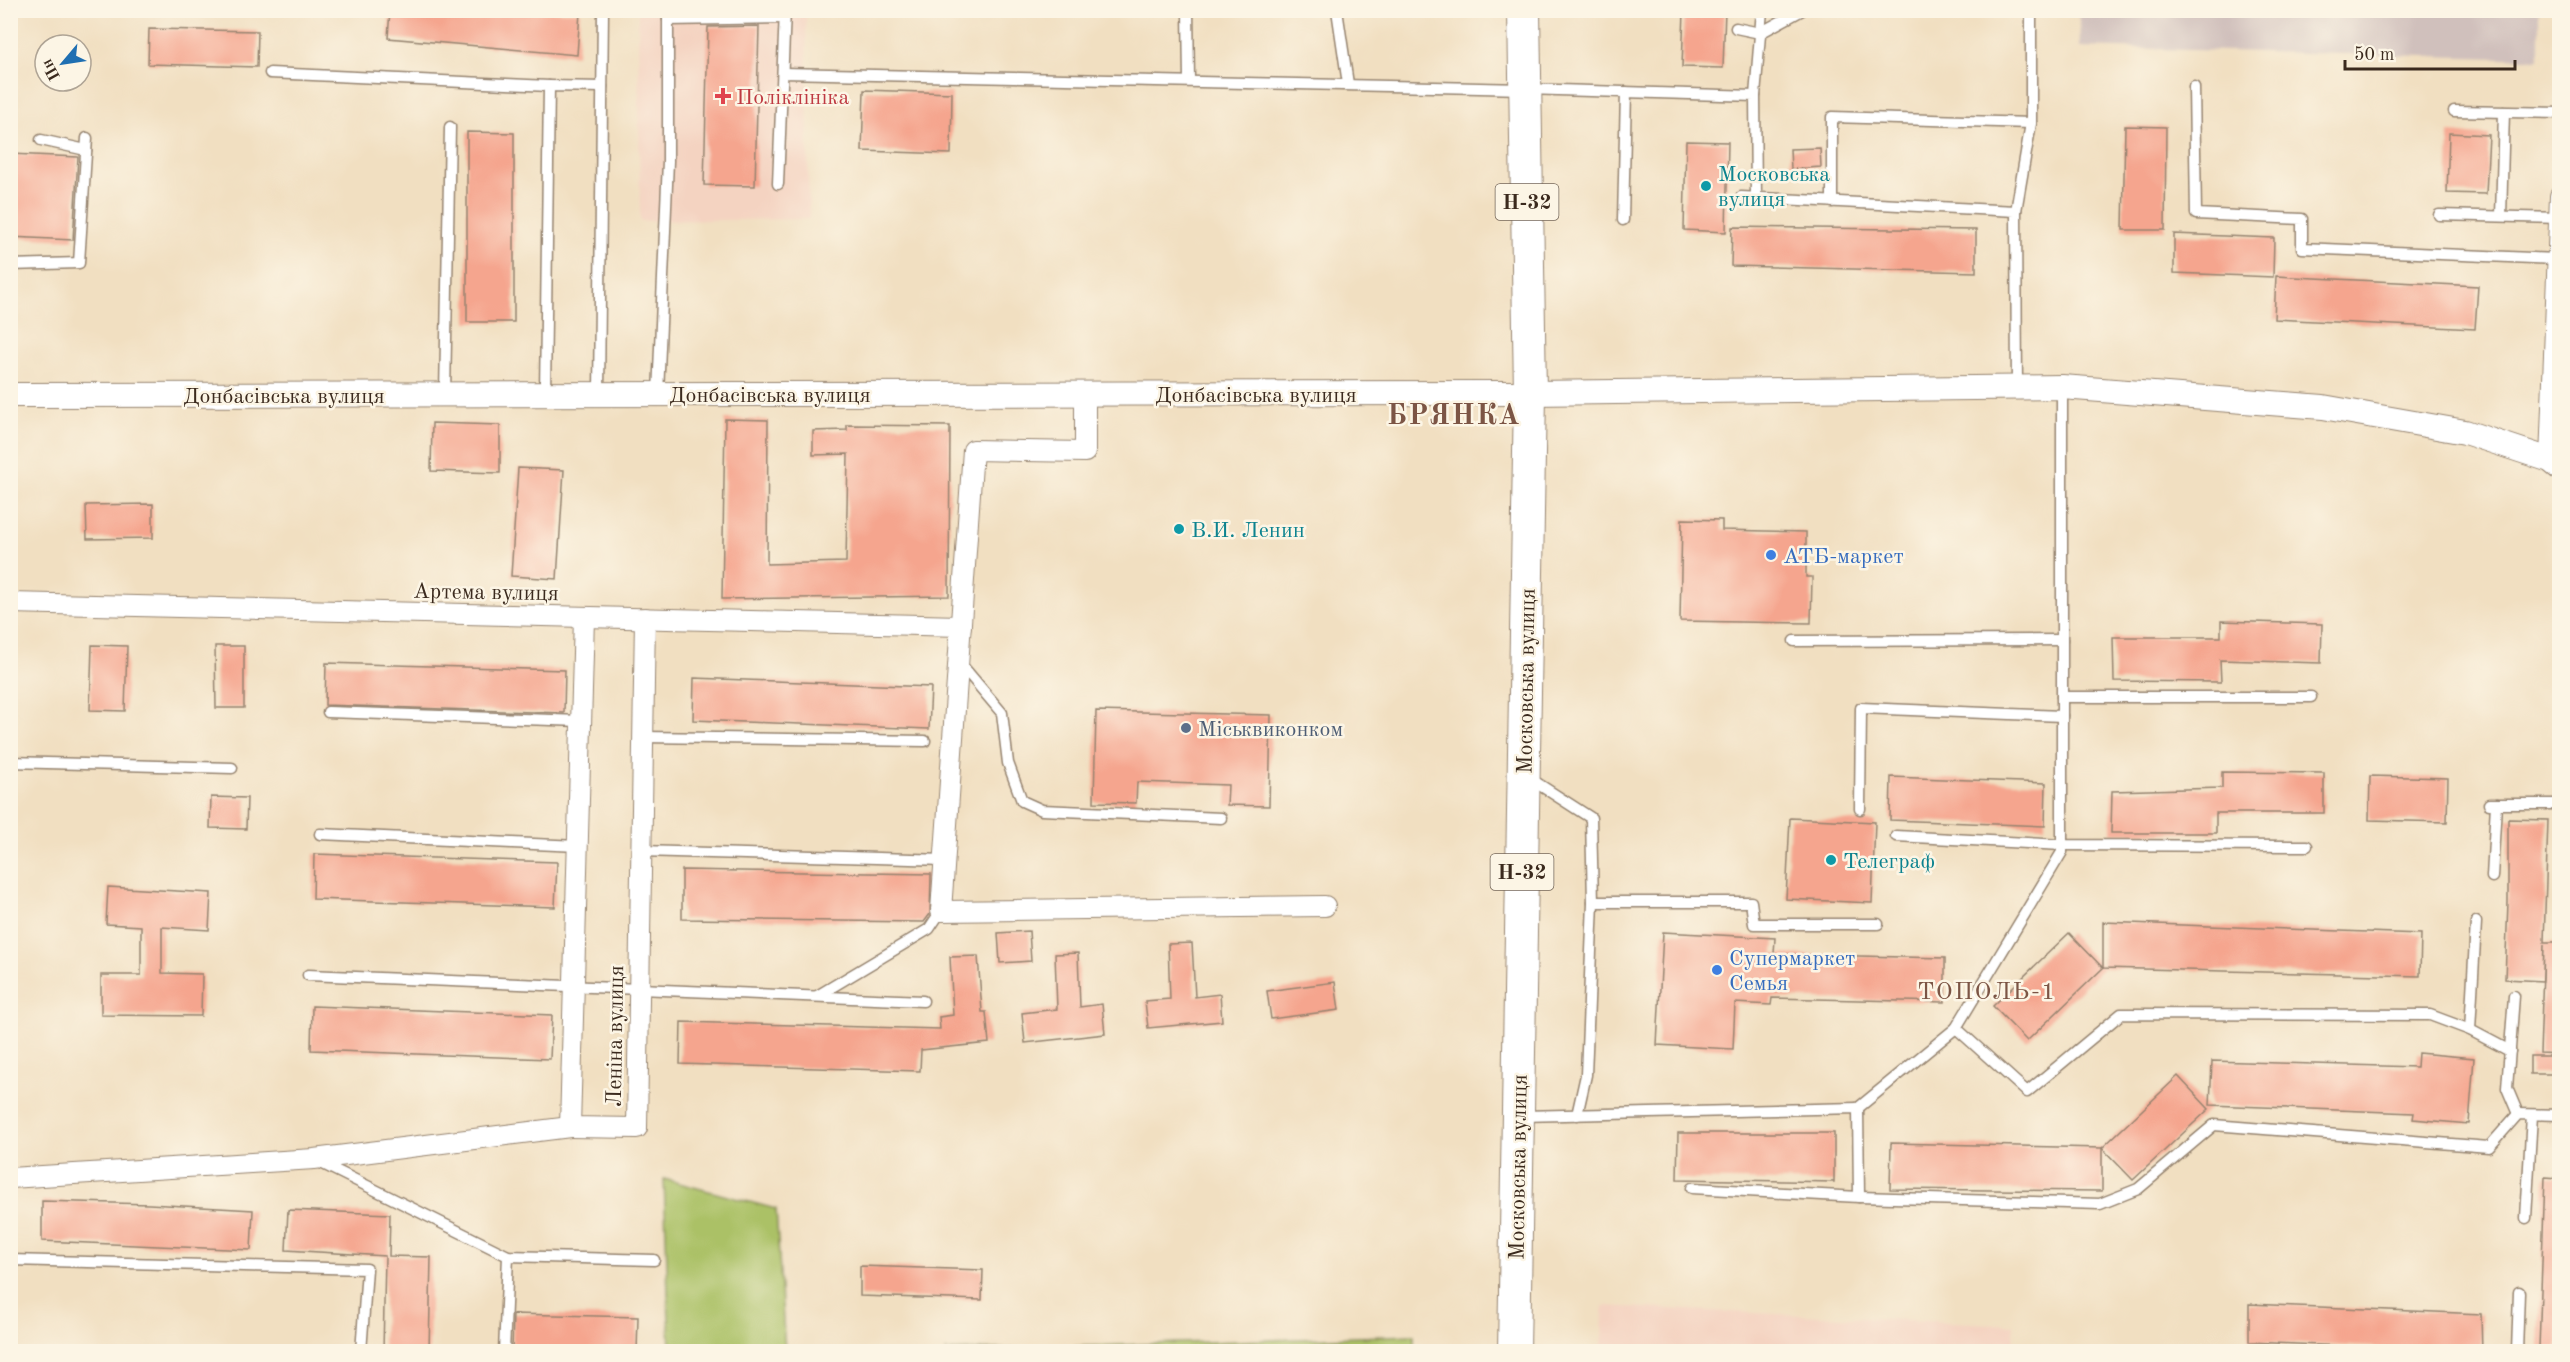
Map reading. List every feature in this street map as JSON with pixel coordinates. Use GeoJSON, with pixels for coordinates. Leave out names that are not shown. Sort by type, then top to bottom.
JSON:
{"type":"FeatureCollection","features":[{"type":"Feature","properties":{"kind":"main road","name":"Московська вулиця"},"geometry":{"type":"LineString","coordinates":[[1514,1352],[1530,393],[1524,10]]}},
{"type":"Feature","properties":{"kind":"street"},"geometry":{"type":"LineString","coordinates":[[2554,464],[2559,196]]}},
{"type":"Feature","properties":{"kind":"street","name":"Донбасівська вулиця"},"geometry":{"type":"LineString","coordinates":[[10,395],[1530,393],[2062,387],[2323,407],[2465,432],[2554,464]]}},
{"type":"Feature","properties":{"kind":"street"},"geometry":{"type":"LineString","coordinates":[[1085,394],[1085,452],[973,450],[941,910],[1325,906]]}},
{"type":"Feature","properties":{"kind":"street","name":"Артема вулиця"},"geometry":{"type":"LineString","coordinates":[[10,603],[961,626]]}},
{"type":"Feature","properties":{"kind":"street","name":"Леніна вулиця"},"geometry":{"type":"LineString","coordinates":[[584,617],[570,1127],[637,1128],[645,618]]}},
{"type":"Feature","properties":{"kind":"street"},"geometry":{"type":"LineString","coordinates":[[10,1178],[314,1159],[570,1127]]}},
{"type":"Feature","properties":{"kind":"lane"},"geometry":{"type":"LineString","coordinates":[[599,394],[603,10]]}},
{"type":"Feature","properties":{"kind":"lane"},"geometry":{"type":"LineString","coordinates":[[1188,10],[1189,80]]}},
{"type":"Feature","properties":{"kind":"lane"},"geometry":{"type":"LineString","coordinates":[[1337,10],[1348,84]]}},
{"type":"Feature","properties":{"kind":"lane"},"geometry":{"type":"LineString","coordinates":[[1755,198],[1755,96],[1762,10]]}},
{"type":"Feature","properties":{"kind":"lane"},"geometry":{"type":"LineString","coordinates":[[1736,28],[1760,33],[1802,10]]}},
{"type":"Feature","properties":{"kind":"lane"},"geometry":{"type":"LineString","coordinates":[[2017,388],[2016,211],[2031,123],[2031,10]]}},
{"type":"Feature","properties":{"kind":"lane"},"geometry":{"type":"LineString","coordinates":[[658,394],[668,160],[668,15],[784,14],[778,184]]}},
{"type":"Feature","properties":{"kind":"lane"},"geometry":{"type":"LineString","coordinates":[[270,73],[602,87]]}},
{"type":"Feature","properties":{"kind":"lane"},"geometry":{"type":"LineString","coordinates":[[783,73],[1189,80],[1755,96]]}},
{"type":"Feature","properties":{"kind":"lane"},"geometry":{"type":"LineString","coordinates":[[545,395],[549,86]]}},
{"type":"Feature","properties":{"kind":"lane"},"geometry":{"type":"LineString","coordinates":[[2194,87],[2196,214],[2302,219],[2302,248],[2557,259]]}},
{"type":"Feature","properties":{"kind":"lane"},"geometry":{"type":"LineString","coordinates":[[1623,220],[1626,92]]}},
{"type":"Feature","properties":{"kind":"lane"},"geometry":{"type":"LineString","coordinates":[[2454,111],[2559,113]]}},
{"type":"Feature","properties":{"kind":"lane"},"geometry":{"type":"LineString","coordinates":[[2501,216],[2504,112]]}},
{"type":"Feature","properties":{"kind":"lane"},"geometry":{"type":"LineString","coordinates":[[1832,202],[1832,117],[2031,123]]}},
{"type":"Feature","properties":{"kind":"lane"},"geometry":{"type":"LineString","coordinates":[[445,395],[450,127]]}},
{"type":"Feature","properties":{"kind":"lane"},"geometry":{"type":"LineString","coordinates":[[10,265],[79,263],[87,138]]}},
{"type":"Feature","properties":{"kind":"lane"},"geometry":{"type":"LineString","coordinates":[[41,140],[86,150]]}},
{"type":"Feature","properties":{"kind":"lane"},"geometry":{"type":"LineString","coordinates":[[1741,197],[2016,211]]}},
{"type":"Feature","properties":{"kind":"lane"},"geometry":{"type":"LineString","coordinates":[[2439,215],[2559,218]]}},
{"type":"Feature","properties":{"kind":"lane"},"geometry":{"type":"LineString","coordinates":[[1518,1116],[1858,1108],[1956,1028],[2062,852],[2062,387]]}},
{"type":"Feature","properties":{"kind":"lane"},"geometry":{"type":"LineString","coordinates":[[1794,641],[2062,640]]}},
{"type":"Feature","properties":{"kind":"lane"},"geometry":{"type":"LineString","coordinates":[[958,662],[1002,712],[1008,763],[1022,801],[1042,810],[1221,818]]}},
{"type":"Feature","properties":{"kind":"lane"},"geometry":{"type":"LineString","coordinates":[[2062,697],[2311,697]]}},
{"type":"Feature","properties":{"kind":"lane"},"geometry":{"type":"LineString","coordinates":[[1860,809],[1861,708],[2062,716]]}},
{"type":"Feature","properties":{"kind":"lane"},"geometry":{"type":"LineString","coordinates":[[328,712],[581,721]]}},
{"type":"Feature","properties":{"kind":"lane"},"geometry":{"type":"LineString","coordinates":[[643,737],[924,741]]}},
{"type":"Feature","properties":{"kind":"lane"},"geometry":{"type":"LineString","coordinates":[[10,762],[232,768]]}},
{"type":"Feature","properties":{"kind":"lane"},"geometry":{"type":"LineString","coordinates":[[1524,775],[1591,818],[1593,902],[1586,1075],[1577,1115]]}},
{"type":"Feature","properties":{"kind":"lane"},"geometry":{"type":"LineString","coordinates":[[2492,877],[2492,804],[2559,804]]}},
{"type":"Feature","properties":{"kind":"lane"},"geometry":{"type":"LineString","coordinates":[[320,834],[578,846]]}},
{"type":"Feature","properties":{"kind":"lane"},"geometry":{"type":"LineString","coordinates":[[1896,836],[2062,845],[2307,846]]}},
{"type":"Feature","properties":{"kind":"lane"},"geometry":{"type":"LineString","coordinates":[[641,851],[945,860]]}},
{"type":"Feature","properties":{"kind":"lane"},"geometry":{"type":"LineString","coordinates":[[1593,902],[1751,902],[1754,924],[1878,924]]}},
{"type":"Feature","properties":{"kind":"lane"},"geometry":{"type":"LineString","coordinates":[[816,997],[929,929],[941,910]]}},
{"type":"Feature","properties":{"kind":"lane"},"geometry":{"type":"LineString","coordinates":[[2470,1030],[2476,922]]}},
{"type":"Feature","properties":{"kind":"lane"},"geometry":{"type":"LineString","coordinates":[[308,975],[923,1001]]}},
{"type":"Feature","properties":{"kind":"lane"},"geometry":{"type":"LineString","coordinates":[[2514,996],[2507,1088],[2518,1114]]}},
{"type":"Feature","properties":{"kind":"lane"},"geometry":{"type":"LineString","coordinates":[[1956,1028],[2027,1092],[2121,1014],[2430,1015],[2470,1030],[2510,1051]]}},
{"type":"Feature","properties":{"kind":"lane"},"geometry":{"type":"LineString","coordinates":[[1858,1108],[1859,1197]]}},
{"type":"Feature","properties":{"kind":"lane"},"geometry":{"type":"LineString","coordinates":[[2518,1114],[2559,1115]]}},
{"type":"Feature","properties":{"kind":"lane"},"geometry":{"type":"LineString","coordinates":[[1692,1188],[1859,1197],[2100,1204],[2138,1189],[2214,1125],[2489,1148],[2518,1114]]}},
{"type":"Feature","properties":{"kind":"lane"},"geometry":{"type":"LineString","coordinates":[[2526,1218],[2532,1115]]}},
{"type":"Feature","properties":{"kind":"lane"},"geometry":{"type":"LineString","coordinates":[[314,1159],[508,1256],[654,1260]]}},
{"type":"Feature","properties":{"kind":"lane"},"geometry":{"type":"LineString","coordinates":[[504,1352],[508,1256]]}},
{"type":"Feature","properties":{"kind":"lane"},"geometry":{"type":"LineString","coordinates":[[10,1260],[367,1269],[361,1352]]}},
{"type":"Feature","properties":{"kind":"lane"},"geometry":{"type":"LineString","coordinates":[[2517,1352],[2519,1292]]}},
{"type":"Feature","properties":{"kind":"shaded area","name":"Поліклініка"},"geometry":{"type":"Polygon","coordinates":[[[638,11],[806,11],[809,219],[640,221],[638,11]]]}},
{"type":"Feature","properties":{"kind":"shaded area"},"geometry":{"type":"Polygon","coordinates":[[[2079,11],[2539,11],[2539,59],[2080,47],[2079,11]]]}},
{"type":"Feature","properties":{"kind":"shaded area"},"geometry":{"type":"Polygon","coordinates":[[[1603,1306],[2014,1325],[2014,1351],[1602,1351],[1603,1306]]]}},
{"type":"Feature","properties":{"kind":"green space"},"geometry":{"type":"Polygon","coordinates":[[[664,1179],[776,1209],[785,1351],[670,1351],[664,1179]]]}},
{"type":"Feature","properties":{"kind":"green space"},"geometry":{"type":"Polygon","coordinates":[[[1414,1335],[1414,1352],[945,1351],[1414,1335]]]}},
{"type":"Feature","properties":{"kind":"building"},"geometry":{"type":"Polygon","coordinates":[[[390,10],[580,12],[577,55],[388,38],[390,10]]]}},
{"type":"Feature","properties":{"kind":"building"},"geometry":{"type":"Polygon","coordinates":[[[1684,10],[1725,10],[1723,68],[1682,67],[1684,10]]]}},
{"type":"Feature","properties":{"kind":"building"},"geometry":{"type":"Polygon","coordinates":[[[759,26],[755,186],[704,185],[708,27],[759,26]]]}},
{"type":"Feature","properties":{"kind":"building"},"geometry":{"type":"Polygon","coordinates":[[[149,29],[258,31],[257,67],[148,64],[149,29]]]}},
{"type":"Feature","properties":{"kind":"building"},"geometry":{"type":"Polygon","coordinates":[[[864,90],[952,93],[951,154],[862,151],[864,90]]]}},
{"type":"Feature","properties":{"kind":"building"},"geometry":{"type":"Polygon","coordinates":[[[2125,126],[2166,127],[2165,230],[2123,230],[2125,126]]]}},
{"type":"Feature","properties":{"kind":"building"},"geometry":{"type":"Polygon","coordinates":[[[467,132],[514,133],[514,322],[467,322],[467,132]]]}},
{"type":"Feature","properties":{"kind":"building"},"geometry":{"type":"Polygon","coordinates":[[[2449,133],[2489,135],[2486,194],[2447,193],[2449,133]]]}},
{"type":"Feature","properties":{"kind":"building","name":"Московська вулиця"},"geometry":{"type":"Polygon","coordinates":[[[1686,141],[1728,142],[1726,232],[1684,230],[1686,141]]]}},
{"type":"Feature","properties":{"kind":"building"},"geometry":{"type":"Polygon","coordinates":[[[1820,148],[1821,167],[1791,169],[1790,149],[1820,148]]]}},
{"type":"Feature","properties":{"kind":"building"},"geometry":{"type":"Polygon","coordinates":[[[10,154],[78,157],[73,240],[10,237],[10,154]]]}},
{"type":"Feature","properties":{"kind":"building"},"geometry":{"type":"Polygon","coordinates":[[[1732,227],[1976,230],[1976,272],[1731,266],[1732,227]]]}},
{"type":"Feature","properties":{"kind":"building"},"geometry":{"type":"Polygon","coordinates":[[[2174,234],[2274,238],[2273,277],[2174,273],[2174,234]]]}},
{"type":"Feature","properties":{"kind":"building"},"geometry":{"type":"Polygon","coordinates":[[[2276,276],[2478,286],[2475,329],[2274,319],[2276,276]]]}},
{"type":"Feature","properties":{"kind":"building"},"geometry":{"type":"Polygon","coordinates":[[[725,419],[768,420],[767,564],[846,562],[848,454],[813,455],[813,431],[847,430],[847,425],[950,426],[949,596],[722,599],[725,419]]]}},
{"type":"Feature","properties":{"kind":"building"},"geometry":{"type":"Polygon","coordinates":[[[432,423],[500,425],[500,473],[431,471],[432,423]]]}},
{"type":"Feature","properties":{"kind":"building"},"geometry":{"type":"Polygon","coordinates":[[[518,468],[564,470],[557,579],[511,576],[518,468]]]}},
{"type":"Feature","properties":{"kind":"building"},"geometry":{"type":"Polygon","coordinates":[[[153,504],[153,538],[87,539],[86,505],[153,504]]]}},
{"type":"Feature","properties":{"kind":"building"},"geometry":{"type":"Polygon","coordinates":[[[1682,519],[1722,520],[1722,530],[1806,532],[1806,577],[1812,577],[1811,623],[1680,621],[1682,519]]]}},
{"type":"Feature","properties":{"kind":"building"},"geometry":{"type":"Polygon","coordinates":[[[2221,621],[2322,624],[2321,663],[2220,660],[2221,682],[2114,681],[2113,637],[2221,637],[2221,621]]]}},
{"type":"Feature","properties":{"kind":"building"},"geometry":{"type":"Polygon","coordinates":[[[92,645],[127,646],[125,711],[90,710],[92,645]]]}},
{"type":"Feature","properties":{"kind":"building"},"geometry":{"type":"Polygon","coordinates":[[[215,646],[244,646],[244,708],[216,708],[215,646]]]}},
{"type":"Feature","properties":{"kind":"building"},"geometry":{"type":"Polygon","coordinates":[[[326,663],[565,670],[564,713],[325,705],[326,663]]]}},
{"type":"Feature","properties":{"kind":"building"},"geometry":{"type":"Polygon","coordinates":[[[694,678],[931,687],[929,729],[693,720],[694,678]]]}},
{"type":"Feature","properties":{"kind":"building"},"geometry":{"type":"Polygon","coordinates":[[[1096,711],[1271,715],[1269,806],[1227,805],[1228,785],[1137,782],[1136,803],[1094,802],[1096,711]]]}},
{"type":"Feature","properties":{"kind":"building"},"geometry":{"type":"Polygon","coordinates":[[[2222,772],[2324,773],[2324,813],[2216,813],[2216,833],[2111,833],[2112,791],[2222,788],[2222,772]]]}},
{"type":"Feature","properties":{"kind":"building"},"geometry":{"type":"Polygon","coordinates":[[[2370,776],[2448,778],[2447,822],[2369,820],[2370,776]]]}},
{"type":"Feature","properties":{"kind":"building"},"geometry":{"type":"Polygon","coordinates":[[[1891,777],[2046,783],[2045,826],[1890,820],[1891,777]]]}},
{"type":"Feature","properties":{"kind":"building"},"geometry":{"type":"Polygon","coordinates":[[[211,797],[247,798],[246,829],[210,828],[211,797]]]}},
{"type":"Feature","properties":{"kind":"building","name":"Телеграф"},"geometry":{"type":"Polygon","coordinates":[[[1790,818],[1875,822],[1872,903],[1786,899],[1790,818]]]}},
{"type":"Feature","properties":{"kind":"building"},"geometry":{"type":"Polygon","coordinates":[[[2508,819],[2548,820],[2544,942],[2559,942],[2559,1054],[2540,1053],[2543,981],[2505,979],[2508,819]]]}},
{"type":"Feature","properties":{"kind":"building"},"geometry":{"type":"Polygon","coordinates":[[[314,854],[557,862],[555,907],[313,899],[314,854]]]}},
{"type":"Feature","properties":{"kind":"building"},"geometry":{"type":"Polygon","coordinates":[[[682,870],[931,874],[930,914],[924,922],[682,919],[682,870]]]}},
{"type":"Feature","properties":{"kind":"building"},"geometry":{"type":"Polygon","coordinates":[[[108,887],[211,893],[209,930],[162,927],[162,973],[202,974],[201,1016],[101,1015],[101,975],[141,975],[141,926],[106,924],[108,887]]]}},
{"type":"Feature","properties":{"kind":"building"},"geometry":{"type":"Polygon","coordinates":[[[2103,922],[2421,934],[2420,976],[2103,968],[2103,922]]]}},
{"type":"Feature","properties":{"kind":"building"},"geometry":{"type":"Polygon","coordinates":[[[1029,931],[1031,961],[1000,963],[998,933],[1029,931]]]}},
{"type":"Feature","properties":{"kind":"building"},"geometry":{"type":"Polygon","coordinates":[[[1663,932],[1775,938],[1774,954],[1945,958],[1945,1002],[1772,998],[1771,1005],[1735,1003],[1733,1049],[1657,1045],[1663,932]]]}},
{"type":"Feature","properties":{"kind":"building"},"geometry":{"type":"Polygon","coordinates":[[[2069,933],[2103,968],[2027,1041],[1993,1006],[2069,933]]]}},
{"type":"Feature","properties":{"kind":"building"},"geometry":{"type":"Polygon","coordinates":[[[1192,943],[1195,997],[1220,994],[1222,1021],[1148,1028],[1145,1001],[1170,999],[1168,944],[1192,943]]]}},
{"type":"Feature","properties":{"kind":"building"},"geometry":{"type":"Polygon","coordinates":[[[1078,953],[1080,1007],[1102,1004],[1105,1034],[1025,1043],[1022,1013],[1057,1009],[1055,954],[1078,953]]]}},
{"type":"Feature","properties":{"kind":"building"},"geometry":{"type":"Polygon","coordinates":[[[978,956],[982,1012],[986,1012],[989,1043],[921,1050],[920,1071],[680,1064],[681,1022],[940,1029],[939,1017],[953,1015],[950,957],[978,956]]]}},
{"type":"Feature","properties":{"kind":"building"},"geometry":{"type":"Polygon","coordinates":[[[1335,982],[1339,1010],[1271,1019],[1267,991],[1335,982]]]}},
{"type":"Feature","properties":{"kind":"building"},"geometry":{"type":"Polygon","coordinates":[[[312,1006],[552,1015],[550,1059],[311,1050],[312,1006]]]}},
{"type":"Feature","properties":{"kind":"building"},"geometry":{"type":"Polygon","coordinates":[[[2418,1053],[2474,1058],[2469,1124],[2413,1119],[2414,1113],[2210,1105],[2212,1061],[2417,1067],[2418,1053]]]}},
{"type":"Feature","properties":{"kind":"building"},"geometry":{"type":"Polygon","coordinates":[[[2530,1056],[2553,1056],[2553,1074],[2530,1074],[2530,1056]]]}},
{"type":"Feature","properties":{"kind":"building"},"geometry":{"type":"Polygon","coordinates":[[[2178,1076],[2209,1109],[2133,1180],[2102,1148],[2178,1076]]]}},
{"type":"Feature","properties":{"kind":"building"},"geometry":{"type":"Polygon","coordinates":[[[1678,1133],[1834,1133],[1834,1182],[1677,1179],[1678,1133]]]}},
{"type":"Feature","properties":{"kind":"building"},"geometry":{"type":"Polygon","coordinates":[[[1891,1143],[2102,1148],[2102,1191],[1890,1189],[1891,1143]]]}},
{"type":"Feature","properties":{"kind":"building"},"geometry":{"type":"Polygon","coordinates":[[[2545,1177],[2559,1178],[2559,1348],[2539,1348],[2545,1177]]]}},
{"type":"Feature","properties":{"kind":"building"},"geometry":{"type":"Polygon","coordinates":[[[42,1201],[253,1210],[251,1250],[42,1241],[42,1201]]]}},
{"type":"Feature","properties":{"kind":"building"},"geometry":{"type":"Polygon","coordinates":[[[288,1210],[390,1214],[389,1256],[431,1257],[429,1352],[383,1352],[385,1256],[286,1250],[288,1210]]]}},
{"type":"Feature","properties":{"kind":"building"},"geometry":{"type":"Polygon","coordinates":[[[860,1266],[983,1270],[982,1300],[860,1296],[860,1266]]]}},
{"type":"Feature","properties":{"kind":"building"},"geometry":{"type":"Polygon","coordinates":[[[2249,1304],[2481,1314],[2482,1352],[2249,1342],[2249,1304]]]}},
{"type":"Feature","properties":{"kind":"building"},"geometry":{"type":"Polygon","coordinates":[[[513,1314],[638,1317],[637,1352],[512,1352],[513,1314]]]}},
{"type":"Feature","properties":{"kind":"place","name":"Поліклініка"},"geometry":{"type":"Point","coordinates":[723,96]}},
{"type":"Feature","properties":{"kind":"place","name":"Московська вулиця"},"geometry":{"type":"Point","coordinates":[1706,186]}},
{"type":"Feature","properties":{"kind":"place","name":"В.И. Ленин"},"geometry":{"type":"Point","coordinates":[1179,529]}},
{"type":"Feature","properties":{"kind":"place","name":"АТБ-маркет"},"geometry":{"type":"Point","coordinates":[1771,555]}},
{"type":"Feature","properties":{"kind":"place","name":"Міськвиконком"},"geometry":{"type":"Point","coordinates":[1186,728]}},
{"type":"Feature","properties":{"kind":"place","name":"Телеграф"},"geometry":{"type":"Point","coordinates":[1831,860]}},
{"type":"Feature","properties":{"kind":"place","name":"Супермаркет Семья"},"geometry":{"type":"Point","coordinates":[1717,970]}},
{"type":"Feature","properties":{"kind":"district","name":"БРЯНКА"},"geometry":{"type":"Point","coordinates":[1454,414]}},
{"type":"Feature","properties":{"kind":"district","name":"ТОПОЛЬ-1"},"geometry":{"type":"Point","coordinates":[1987,991]}}]}
